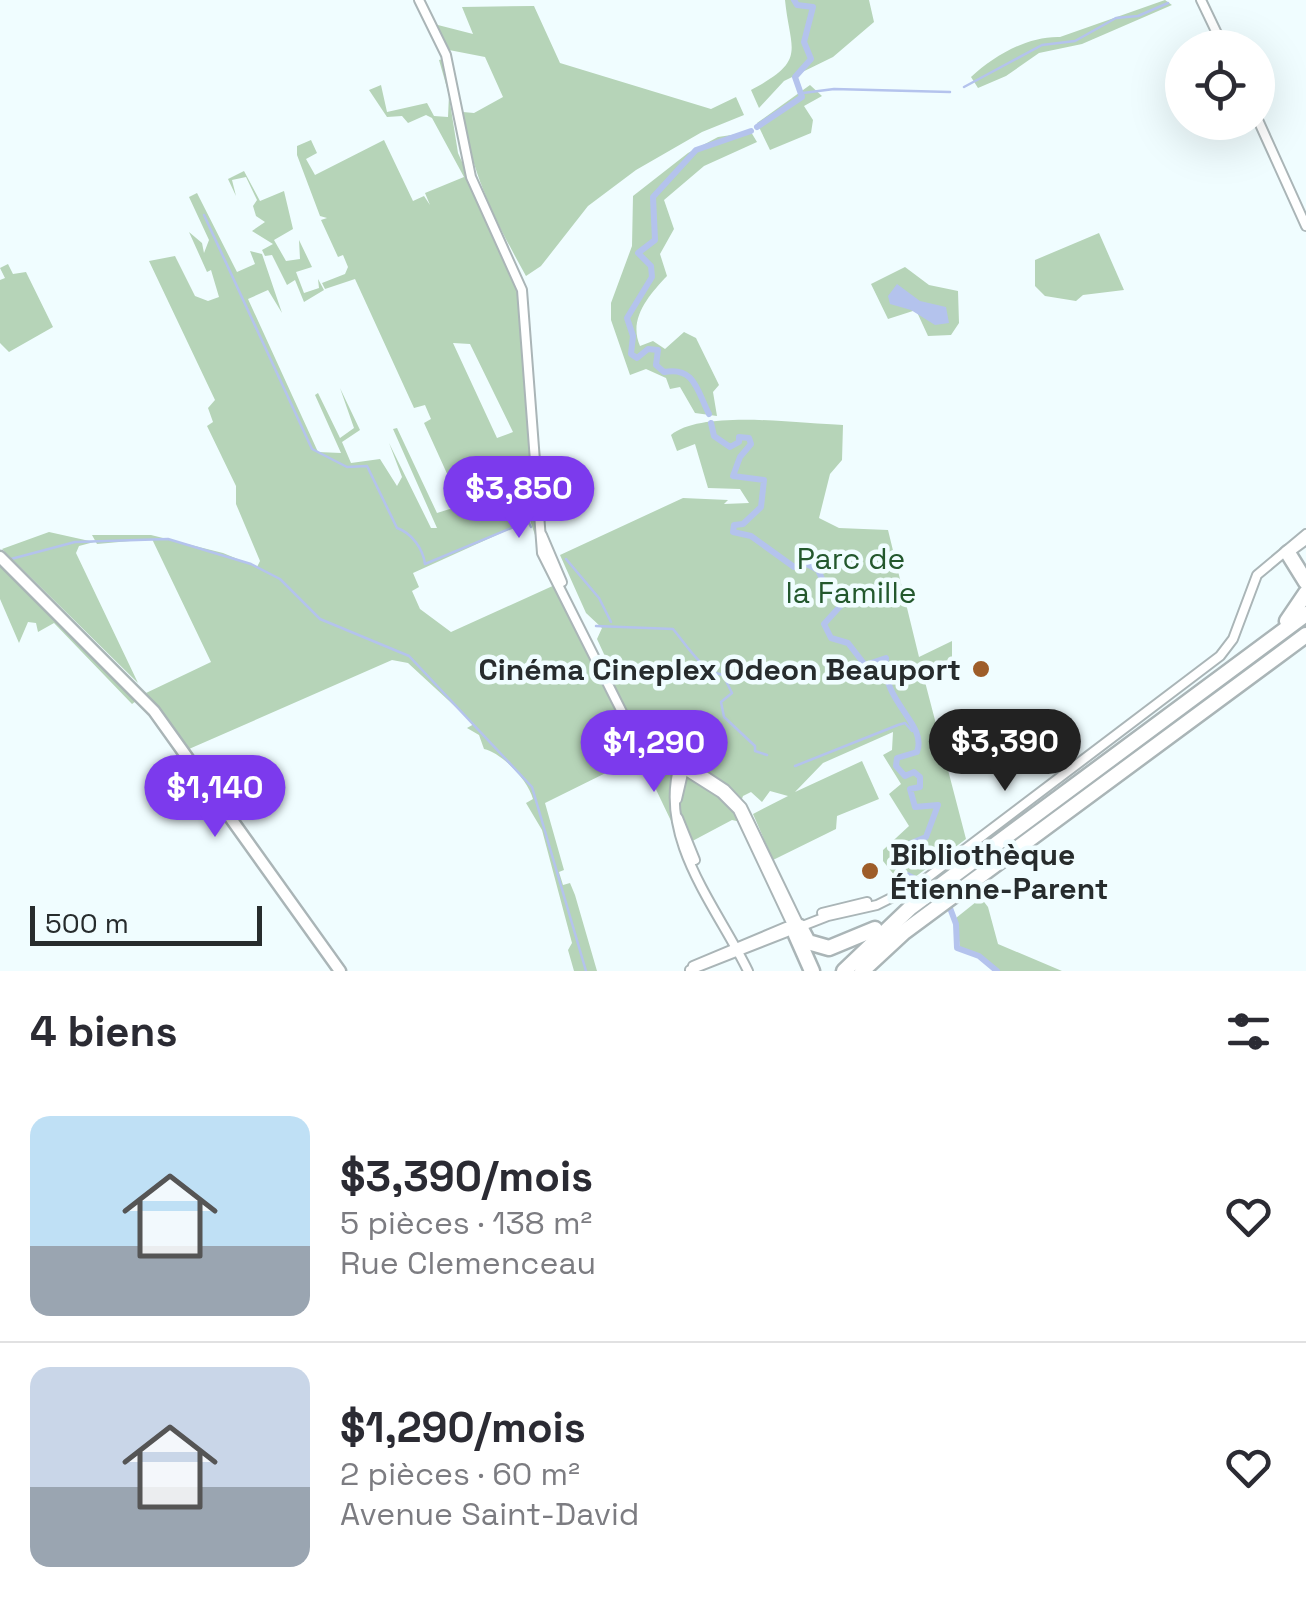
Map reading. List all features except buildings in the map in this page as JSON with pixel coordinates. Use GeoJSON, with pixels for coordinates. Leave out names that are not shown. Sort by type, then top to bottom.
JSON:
{"type":"FeatureCollection","features":[{"type":"Feature","properties":{"kind":"highway"},"geometry":{"type":"LineString","coordinates":[[1289,550],[1306,566]]}},
{"type":"Feature","properties":{"kind":"highway"},"geometry":{"type":"LineString","coordinates":[[1289,550],[1306,582]]}},
{"type":"Feature","properties":{"kind":"highway"},"geometry":{"type":"LineString","coordinates":[[1272,639],[1306,592]]}},
{"type":"Feature","properties":{"kind":"highway"},"geometry":{"type":"LineString","coordinates":[[844,971],[929,885],[1306,614]]}},
{"type":"Feature","properties":{"kind":"highway"},"geometry":{"type":"LineString","coordinates":[[862,971],[904,932],[1306,635]]}},
{"type":"Feature","properties":{"kind":"highway"},"geometry":{"type":"LineString","coordinates":[[1279,658],[1306,645]]}},
{"type":"Feature","properties":{"kind":"highway"},"geometry":{"type":"LineString","coordinates":[[796,926],[808,942],[829,948],[861,938],[910,908]]}},
{"type":"Feature","properties":{"kind":"highway"},"geometry":{"type":"LineString","coordinates":[[796,926],[812,971]]}},
{"type":"Feature","properties":{"kind":"highway"},"geometry":{"type":"LineString","coordinates":[[879,971],[904,932]]}},
{"type":"Feature","properties":{"kind":"main road"},"geometry":{"type":"LineString","coordinates":[[0,557],[130,686],[336,971]]}},
{"type":"Feature","properties":{"kind":"street"},"geometry":{"type":"LineString","coordinates":[[419,0],[446,55],[467,166],[522,290],[542,553],[615,700],[643,738],[721,793],[738,810],[796,926]]}},
{"type":"Feature","properties":{"kind":"street"},"geometry":{"type":"LineString","coordinates":[[1202,0],[1216,30]]}},
{"type":"Feature","properties":{"kind":"street"},"geometry":{"type":"LineString","coordinates":[[1267,140],[1306,226]]}},
{"type":"Feature","properties":{"kind":"street"},"geometry":{"type":"LineString","coordinates":[[689,970],[736,947],[929,885],[1220,656],[1262,576],[1306,537]]}},
{"type":"Feature","properties":{"kind":"street"},"geometry":{"type":"LineString","coordinates":[[682,766],[672,801],[677,830],[748,971]]}},
{"type":"Feature","properties":{"kind":"green space"},"geometry":{"type":"Polygon","coordinates":[[[785,0],[869,0],[874,22],[833,57],[784,81],[759,108],[751,90],[781,70],[791,53],[785,0]]]}},
{"type":"Feature","properties":{"kind":"green space"},"geometry":{"type":"Polygon","coordinates":[[[1165,0],[1172,5],[1082,44],[1039,53],[1006,76],[978,88],[971,77],[1023,44],[1060,37],[1165,0]]]}},
{"type":"Feature","properties":{"kind":"green space"},"geometry":{"type":"Polygon","coordinates":[[[534,6],[560,63],[711,109],[736,97],[744,115],[702,132],[636,170],[588,206],[541,266],[526,276],[478,177],[463,112],[474,113],[503,97],[485,57],[449,50],[434,24],[473,34],[462,7],[534,6]]]}},
{"type":"Feature","properties":{"kind":"green space"},"geometry":{"type":"Polygon","coordinates":[[[443,59],[448,93],[439,60],[443,59]]]}},
{"type":"Feature","properties":{"kind":"green space","name":"Parc de la Famille"},"geometry":{"type":"Polygon","coordinates":[[[381,85],[387,112],[427,103],[434,116],[448,117],[449,96],[458,153],[510,269],[520,303],[533,432],[536,538],[530,520],[413,573],[419,587],[412,591],[420,609],[451,632],[557,584],[610,681],[616,680],[597,639],[602,628],[586,613],[560,555],[683,498],[749,503],[740,489],[708,488],[695,444],[677,451],[671,435],[686,427],[728,420],[843,425],[842,460],[830,474],[819,518],[839,528],[888,530],[919,657],[952,641],[952,663],[928,680],[924,678],[966,839],[903,886],[883,861],[883,850],[909,826],[889,794],[901,784],[883,755],[892,750],[893,732],[823,763],[795,792],[862,761],[879,799],[837,816],[836,829],[773,860],[753,814],[788,796],[770,791],[762,802],[751,792],[743,796],[738,810],[741,822],[732,820],[683,846],[640,756],[545,803],[564,870],[559,872],[563,885],[570,883],[575,895],[597,971],[574,971],[568,950],[572,943],[542,830],[526,803],[533,799],[530,792],[506,762],[484,749],[479,735],[467,728],[474,724],[408,663],[392,660],[189,749],[146,693],[211,662],[152,539],[97,544],[92,535],[151,535],[223,553],[257,567],[260,561],[236,504],[236,486],[207,426],[213,422],[208,408],[215,400],[149,261],[175,256],[195,296],[208,301],[219,297],[211,270],[207,272],[189,232],[202,243],[204,253],[209,240],[189,197],[197,193],[237,272],[255,264],[250,251],[262,254],[282,313],[268,290],[248,299],[318,452],[341,453],[315,395],[318,393],[340,438],[354,428],[340,388],[360,430],[342,442],[351,463],[380,459],[397,486],[402,477],[389,443],[431,528],[437,528],[393,429],[397,428],[437,513],[453,508],[449,496],[454,489],[424,423],[431,419],[425,405],[414,408],[355,279],[325,289],[322,283],[345,274],[348,267],[343,255],[338,257],[321,220],[327,218],[320,216],[297,146],[311,140],[317,153],[306,159],[315,175],[384,140],[413,201],[424,196],[430,205],[425,193],[464,177],[432,118],[426,115],[408,123],[402,116],[387,117],[369,90],[381,85]],[[453,343],[497,438],[513,432],[470,344],[453,343]]]}},
{"type":"Feature","properties":{"kind":"green space"},"geometry":{"type":"Polygon","coordinates":[[[810,85],[822,96],[804,106],[813,120],[811,133],[770,150],[757,123],[810,85]]]}},
{"type":"Feature","properties":{"kind":"green space"},"geometry":{"type":"Polygon","coordinates":[[[751,132],[757,142],[704,166],[664,200],[674,229],[660,254],[667,276],[647,299],[637,326],[640,346],[653,341],[665,349],[684,332],[696,338],[719,385],[713,392],[717,416],[695,413],[680,387],[670,389],[666,378],[646,369],[630,375],[611,320],[611,303],[632,246],[633,196],[688,153],[718,137],[751,132]]]}},
{"type":"Feature","properties":{"kind":"green space"},"geometry":{"type":"Polygon","coordinates":[[[244,171],[260,201],[284,191],[293,229],[274,240],[286,261],[300,259],[299,240],[312,267],[296,272],[304,293],[319,288],[318,279],[324,290],[304,302],[295,280],[287,285],[272,255],[265,256],[262,250],[273,244],[252,231],[265,222],[256,216],[253,206],[257,200],[246,177],[232,180],[236,196],[228,179],[244,171]]]}},
{"type":"Feature","properties":{"kind":"green space"},"geometry":{"type":"Polygon","coordinates":[[[1099,233],[1124,290],[1083,295],[1076,301],[1045,296],[1035,286],[1035,260],[1099,233]]]}},
{"type":"Feature","properties":{"kind":"green space"},"geometry":{"type":"Polygon","coordinates":[[[8,264],[13,274],[26,272],[53,327],[9,352],[0,343],[0,280],[5,278],[0,268],[8,264]]]}},
{"type":"Feature","properties":{"kind":"green space"},"geometry":{"type":"Polygon","coordinates":[[[905,267],[929,285],[958,291],[959,323],[951,335],[928,336],[916,310],[888,319],[871,284],[905,267]]]}},
{"type":"Feature","properties":{"kind":"green space"},"geometry":{"type":"Polygon","coordinates":[[[49,532],[94,542],[79,546],[76,553],[138,683],[2,549],[49,532]]]}},
{"type":"Feature","properties":{"kind":"green space"},"geometry":{"type":"Polygon","coordinates":[[[0,562],[136,701],[132,704],[54,623],[38,632],[36,623],[28,622],[19,643],[0,599],[0,562]]]}},
{"type":"Feature","properties":{"kind":"green space"},"geometry":{"type":"Polygon","coordinates":[[[981,898],[988,907],[998,944],[1062,971],[1000,971],[980,955],[960,948],[956,918],[981,898]]]}},
{"type":"Feature","properties":{"kind":"water"},"geometry":{"type":"Polygon","coordinates":[[[897,284],[920,301],[946,307],[949,323],[935,325],[911,310],[890,304],[888,296],[897,284]]]}},
{"type":"Feature","properties":{"kind":"waterway"},"geometry":{"type":"LineString","coordinates":[[757,127],[802,97],[795,77],[811,59],[804,42],[813,7],[797,5],[794,0]]}},
{"type":"Feature","properties":{"kind":"waterway"},"geometry":{"type":"LineString","coordinates":[[964,87],[1042,45],[1075,41],[1116,18],[1138,16],[1168,3]]}},
{"type":"Feature","properties":{"kind":"waterway"},"geometry":{"type":"LineString","coordinates":[[803,93],[834,89],[950,92]]}},
{"type":"Feature","properties":{"kind":"waterway"},"geometry":{"type":"LineString","coordinates":[[709,414],[689,377],[664,372],[656,365],[658,350],[648,349],[637,358],[631,354],[633,336],[627,318],[652,277],[651,266],[638,253],[655,240],[653,197],[696,150],[751,131]]}},
{"type":"Feature","properties":{"kind":"waterway"},"geometry":{"type":"LineString","coordinates":[[204,215],[312,449],[347,467],[367,466],[397,528],[416,542],[425,564],[528,521],[531,527]]}},
{"type":"Feature","properties":{"kind":"waterway"},"geometry":{"type":"LineString","coordinates":[[711,423],[714,436],[730,447],[739,442],[739,437],[749,438],[751,444],[740,457],[733,476],[764,480],[761,507],[743,524],[734,525],[733,532],[751,536],[794,567],[807,564],[818,570],[828,592],[843,590],[844,602],[824,624],[831,638],[848,643],[865,665],[886,658],[890,687],[919,741],[917,752],[897,758],[896,766],[905,776],[914,772],[920,777],[920,787],[910,789],[915,807],[938,805],[926,837],[897,849],[894,863],[901,872],[934,888]]}},
{"type":"Feature","properties":{"kind":"waterway"},"geometry":{"type":"LineString","coordinates":[[11,559],[75,542],[168,539],[251,564],[280,579],[320,619],[409,656],[532,787],[586,971]]}},
{"type":"Feature","properties":{"kind":"waterway"},"geometry":{"type":"LineString","coordinates":[[566,559],[599,598],[611,622]]}},
{"type":"Feature","properties":{"kind":"waterway"},"geometry":{"type":"LineString","coordinates":[[596,626],[673,629],[701,663],[723,675],[732,693],[721,702],[724,717],[755,746],[755,751],[767,755]]}},
{"type":"Feature","properties":{"kind":"waterway"},"geometry":{"type":"LineString","coordinates":[[795,766],[898,725],[905,723],[912,731]]}},
{"type":"Feature","properties":{"kind":"waterway"},"geometry":{"type":"LineString","coordinates":[[947,900],[956,924],[957,948],[979,956],[997,971]]}},
{"type":"Feature","properties":{"kind":"place","name":"Cinéma Cineplex Odeon Beauport"},"geometry":{"type":"Point","coordinates":[981,669]}},
{"type":"Feature","properties":{"kind":"place","name":"Bibliothèque Étienne-Parent"},"geometry":{"type":"Point","coordinates":[870,871]}}]}
